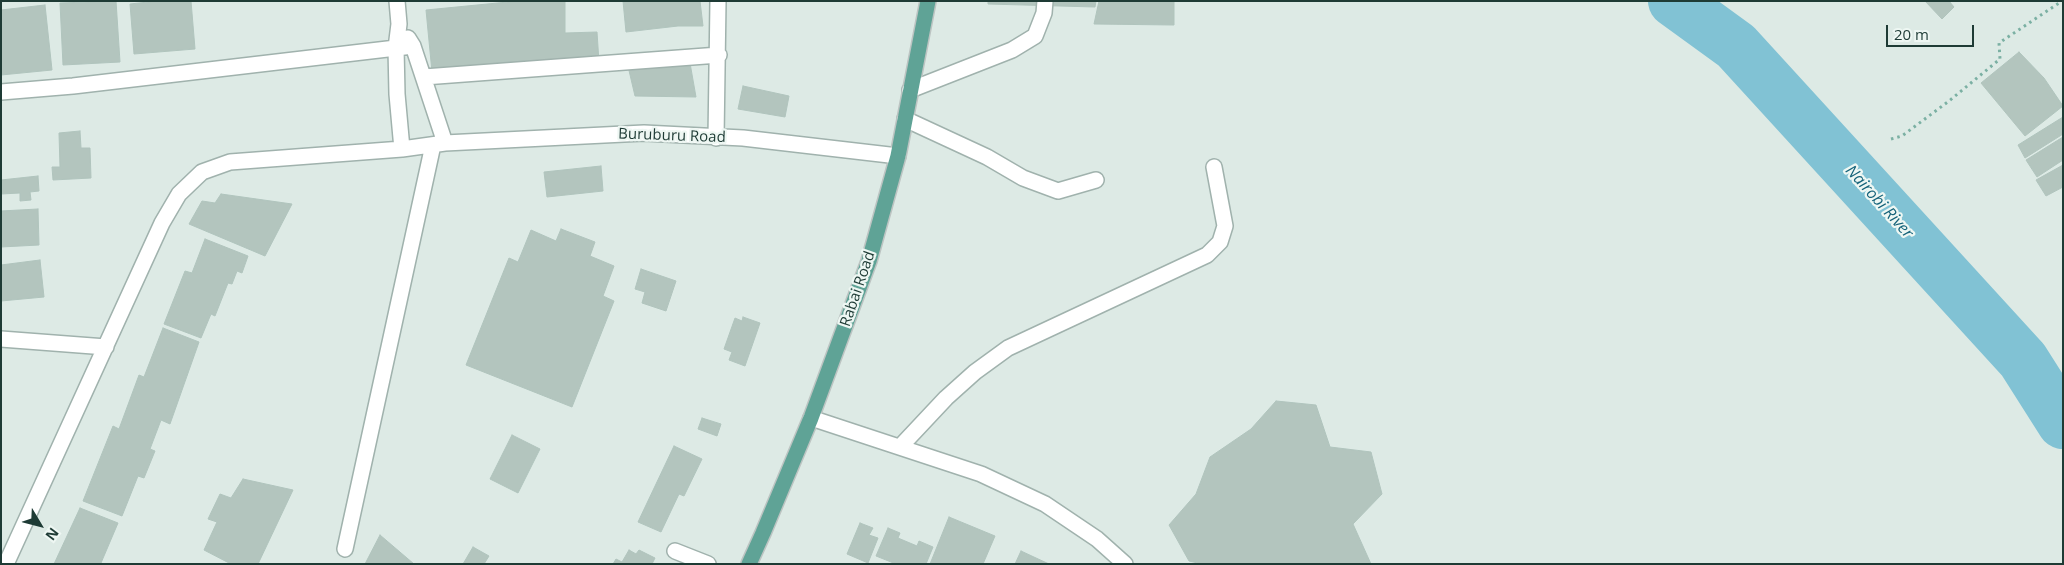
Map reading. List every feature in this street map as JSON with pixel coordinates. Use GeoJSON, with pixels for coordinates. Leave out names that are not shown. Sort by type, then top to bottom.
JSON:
{"type":"FeatureCollection","features":[{"type":"Feature","properties":{"kind":"main road","name":"Rabai Road"},"geometry":{"type":"LineString","coordinates":[[749,564],[764,533],[811,418],[869,262],[898,156],[928,1]]}},
{"type":"Feature","properties":{"kind":"street"},"geometry":{"type":"LineString","coordinates":[[397,1],[399,24],[396,48],[396,94],[402,149]]}},
{"type":"Feature","properties":{"kind":"street"},"geometry":{"type":"LineString","coordinates":[[716,138],[718,1]]}},
{"type":"Feature","properties":{"kind":"street"},"geometry":{"type":"LineString","coordinates":[[910,90],[1012,50],[1035,36],[1044,13],[1045,1]]}},
{"type":"Feature","properties":{"kind":"street"},"geometry":{"type":"LineString","coordinates":[[345,549],[439,144],[424,77],[413,46],[399,24]]}},
{"type":"Feature","properties":{"kind":"street"},"geometry":{"type":"LineString","coordinates":[[1,92],[73,86],[413,46]]}},
{"type":"Feature","properties":{"kind":"street"},"geometry":{"type":"LineString","coordinates":[[424,77],[718,55]]}},
{"type":"Feature","properties":{"kind":"street"},"geometry":{"type":"LineString","coordinates":[[905,119],[987,157],[1023,178],[1058,191],[1096,180]]}},
{"type":"Feature","properties":{"kind":"street","name":"Buruburu Road"},"geometry":{"type":"LineString","coordinates":[[6,564],[162,223],[179,194],[202,172],[230,162],[402,149],[439,144],[644,133],[743,138],[898,156]]}},
{"type":"Feature","properties":{"kind":"street"},"geometry":{"type":"LineString","coordinates":[[900,447],[946,398],[975,372],[1008,348],[1207,255],[1220,242],[1225,226],[1214,167]]}},
{"type":"Feature","properties":{"kind":"street"},"geometry":{"type":"LineString","coordinates":[[1,339],[106,347]]}},
{"type":"Feature","properties":{"kind":"street"},"geometry":{"type":"LineString","coordinates":[[811,418],[981,474],[1045,504],[1097,539],[1125,564]]}},
{"type":"Feature","properties":{"kind":"street"},"geometry":{"type":"LineString","coordinates":[[675,551],[708,564]]}},
{"type":"Feature","properties":{"kind":"path"},"geometry":{"type":"LineString","coordinates":[[1891,139],[1902,136],[1949,101],[2000,59],[1999,43],[2062,1]]}},
{"type":"Feature","properties":{"kind":"building"},"geometry":{"type":"Polygon","coordinates":[[[116,1],[120,62],[63,65],[60,3],[116,1]]]}},
{"type":"Feature","properties":{"kind":"building"},"geometry":{"type":"Polygon","coordinates":[[[157,1],[191,1],[195,49],[134,54],[130,4],[157,1]]]}},
{"type":"Feature","properties":{"kind":"building"},"geometry":{"type":"Polygon","coordinates":[[[518,1],[565,1],[565,33],[597,32],[599,62],[432,72],[426,10],[518,1]]]}},
{"type":"Feature","properties":{"kind":"building"},"geometry":{"type":"Polygon","coordinates":[[[623,1],[700,1],[703,26],[678,26],[626,32],[623,1]]]}},
{"type":"Feature","properties":{"kind":"building"},"geometry":{"type":"Polygon","coordinates":[[[988,1],[1096,1],[1095,7],[988,4],[988,1]]]}},
{"type":"Feature","properties":{"kind":"building"},"geometry":{"type":"Polygon","coordinates":[[[1099,1],[1174,1],[1174,25],[1094,24],[1099,1]]]}},
{"type":"Feature","properties":{"kind":"building"},"geometry":{"type":"Polygon","coordinates":[[[1925,1],[1949,1],[1954,7],[1942,19],[1925,1]]]}},
{"type":"Feature","properties":{"kind":"building"},"geometry":{"type":"Polygon","coordinates":[[[45,5],[52,70],[1,75],[1,10],[45,5]]]}},
{"type":"Feature","properties":{"kind":"building"},"geometry":{"type":"Polygon","coordinates":[[[2019,52],[2044,78],[2063,106],[2025,136],[1981,83],[2019,52]]]}},
{"type":"Feature","properties":{"kind":"building"},"geometry":{"type":"Polygon","coordinates":[[[627,62],[690,63],[696,97],[635,96],[627,62]]]}},
{"type":"Feature","properties":{"kind":"building"},"geometry":{"type":"Polygon","coordinates":[[[743,86],[789,96],[785,117],[738,109],[743,86]]]}},
{"type":"Feature","properties":{"kind":"building"},"geometry":{"type":"Polygon","coordinates":[[[2063,117],[2063,134],[2025,158],[2018,145],[2063,117]]]}},
{"type":"Feature","properties":{"kind":"building"},"geometry":{"type":"Polygon","coordinates":[[[80,131],[81,148],[90,148],[91,178],[53,180],[52,167],[60,167],[59,133],[80,131]]]}},
{"type":"Feature","properties":{"kind":"building"},"geometry":{"type":"Polygon","coordinates":[[[2063,137],[2063,160],[2037,177],[2026,160],[2063,137]]]}},
{"type":"Feature","properties":{"kind":"building"},"geometry":{"type":"Polygon","coordinates":[[[2063,165],[2063,187],[2046,196],[2036,180],[2063,165]]]}},
{"type":"Feature","properties":{"kind":"building"},"geometry":{"type":"Polygon","coordinates":[[[601,166],[603,191],[547,197],[544,172],[601,166]]]}},
{"type":"Feature","properties":{"kind":"building"},"geometry":{"type":"Polygon","coordinates":[[[38,176],[39,191],[30,192],[31,200],[20,201],[20,193],[1,194],[1,180],[38,176]]]}},
{"type":"Feature","properties":{"kind":"building"},"geometry":{"type":"Polygon","coordinates":[[[221,194],[292,204],[265,256],[189,224],[202,201],[215,203],[221,194]]]}},
{"type":"Feature","properties":{"kind":"building"},"geometry":{"type":"Polygon","coordinates":[[[38,209],[39,245],[1,247],[1,211],[38,209]]]}},
{"type":"Feature","properties":{"kind":"building"},"geometry":{"type":"Polygon","coordinates":[[[561,229],[595,242],[590,256],[614,266],[603,296],[614,301],[572,407],[466,365],[509,258],[518,262],[531,230],[556,241],[561,229]]]}},
{"type":"Feature","properties":{"kind":"building"},"geometry":{"type":"Polygon","coordinates":[[[205,239],[248,256],[242,273],[237,271],[232,284],[228,283],[215,316],[211,314],[201,338],[164,324],[185,271],[192,273],[205,239]]]}},
{"type":"Feature","properties":{"kind":"building"},"geometry":{"type":"Polygon","coordinates":[[[40,260],[44,297],[1,301],[1,265],[40,260]]]}},
{"type":"Feature","properties":{"kind":"building"},"geometry":{"type":"Polygon","coordinates":[[[641,269],[676,281],[666,311],[642,303],[645,292],[635,289],[641,269]]]}},
{"type":"Feature","properties":{"kind":"building"},"geometry":{"type":"Polygon","coordinates":[[[743,317],[760,323],[745,366],[729,360],[732,352],[724,349],[735,318],[742,321],[743,317]]]}},
{"type":"Feature","properties":{"kind":"building"},"geometry":{"type":"Polygon","coordinates":[[[163,328],[199,342],[170,424],[161,420],[150,449],[155,451],[144,478],[138,476],[122,516],[83,501],[113,426],[119,429],[139,375],[144,377],[163,328]]]}},
{"type":"Feature","properties":{"kind":"building"},"geometry":{"type":"Polygon","coordinates":[[[1276,401],[1316,405],[1330,447],[1371,452],[1382,494],[1353,524],[1371,564],[1202,564],[1189,561],[1169,525],[1196,494],[1210,457],[1251,429],[1276,401]]]}},
{"type":"Feature","properties":{"kind":"building"},"geometry":{"type":"Polygon","coordinates":[[[702,418],[721,424],[717,436],[698,429],[702,418]]]}},
{"type":"Feature","properties":{"kind":"building"},"geometry":{"type":"Polygon","coordinates":[[[512,435],[540,449],[518,493],[490,479],[512,435]]]}},
{"type":"Feature","properties":{"kind":"building"},"geometry":{"type":"Polygon","coordinates":[[[674,446],[702,459],[684,496],[679,494],[661,532],[638,522],[674,446]]]}},
{"type":"Feature","properties":{"kind":"building"},"geometry":{"type":"Polygon","coordinates":[[[243,479],[293,490],[258,564],[231,564],[204,550],[217,522],[208,519],[220,494],[231,498],[243,479]]]}},
{"type":"Feature","properties":{"kind":"building"},"geometry":{"type":"Polygon","coordinates":[[[80,508],[118,523],[101,563],[104,564],[54,564],[80,508]]]}},
{"type":"Feature","properties":{"kind":"building"},"geometry":{"type":"Polygon","coordinates":[[[949,517],[995,536],[983,564],[930,564],[949,517]]]}},
{"type":"Feature","properties":{"kind":"building"},"geometry":{"type":"Polygon","coordinates":[[[860,523],[873,528],[869,535],[878,538],[868,563],[847,554],[860,523]]]}},
{"type":"Feature","properties":{"kind":"building"},"geometry":{"type":"Polygon","coordinates":[[[888,528],[900,533],[898,538],[917,546],[919,541],[933,547],[926,564],[896,564],[876,556],[888,528]]]}},
{"type":"Feature","properties":{"kind":"building"},"geometry":{"type":"Polygon","coordinates":[[[380,535],[414,564],[365,564],[380,535]]]}},
{"type":"Feature","properties":{"kind":"building"},"geometry":{"type":"Polygon","coordinates":[[[473,547],[489,556],[484,564],[463,564],[473,547]]]}},
{"type":"Feature","properties":{"kind":"building"},"geometry":{"type":"Polygon","coordinates":[[[629,550],[636,554],[639,550],[655,558],[652,564],[613,564],[616,559],[622,562],[629,550]]]}},
{"type":"Feature","properties":{"kind":"building"},"geometry":{"type":"Polygon","coordinates":[[[1021,551],[1049,564],[1015,564],[1021,551]]]}},
{"type":"Feature","properties":{"kind":"waterway","name":"Nairobi River"},"geometry":{"type":"LineString","coordinates":[[1674,1],[1736,46],[2023,360],[2063,423]]}}]}
